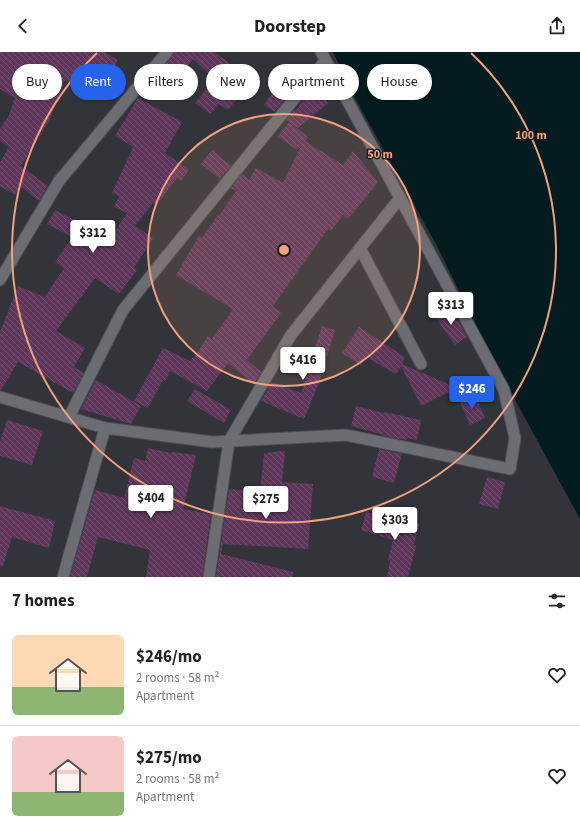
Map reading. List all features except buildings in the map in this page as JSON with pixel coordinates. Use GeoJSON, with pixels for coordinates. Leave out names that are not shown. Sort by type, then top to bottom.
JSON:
{"type":"FeatureCollection","features":[{"type":"Feature","properties":{"kind":"street"},"geometry":{"type":"LineString","coordinates":[[0,280],[59,181],[167,52]]}},
{"type":"Feature","properties":{"kind":"street"},"geometry":{"type":"LineString","coordinates":[[0,397],[105,428],[212,442],[346,435],[510,469],[515,438],[504,390],[323,56],[123,310],[69,417]]}},
{"type":"Feature","properties":{"kind":"street"},"geometry":{"type":"LineString","coordinates":[[209,577],[229,441],[290,335],[400,198]]}},
{"type":"Feature","properties":{"kind":"street"},"geometry":{"type":"LineString","coordinates":[[360,248],[421,364]]}},
{"type":"Feature","properties":{"kind":"street"},"geometry":{"type":"LineString","coordinates":[[63,577],[105,428]]}},
{"type":"Feature","properties":{"kind":"water"},"geometry":{"type":"Polygon","coordinates":[[[333,52],[580,52],[580,519],[489,352],[437,246],[356,100],[359,100],[359,64],[339,64],[333,52]]]}}]}
